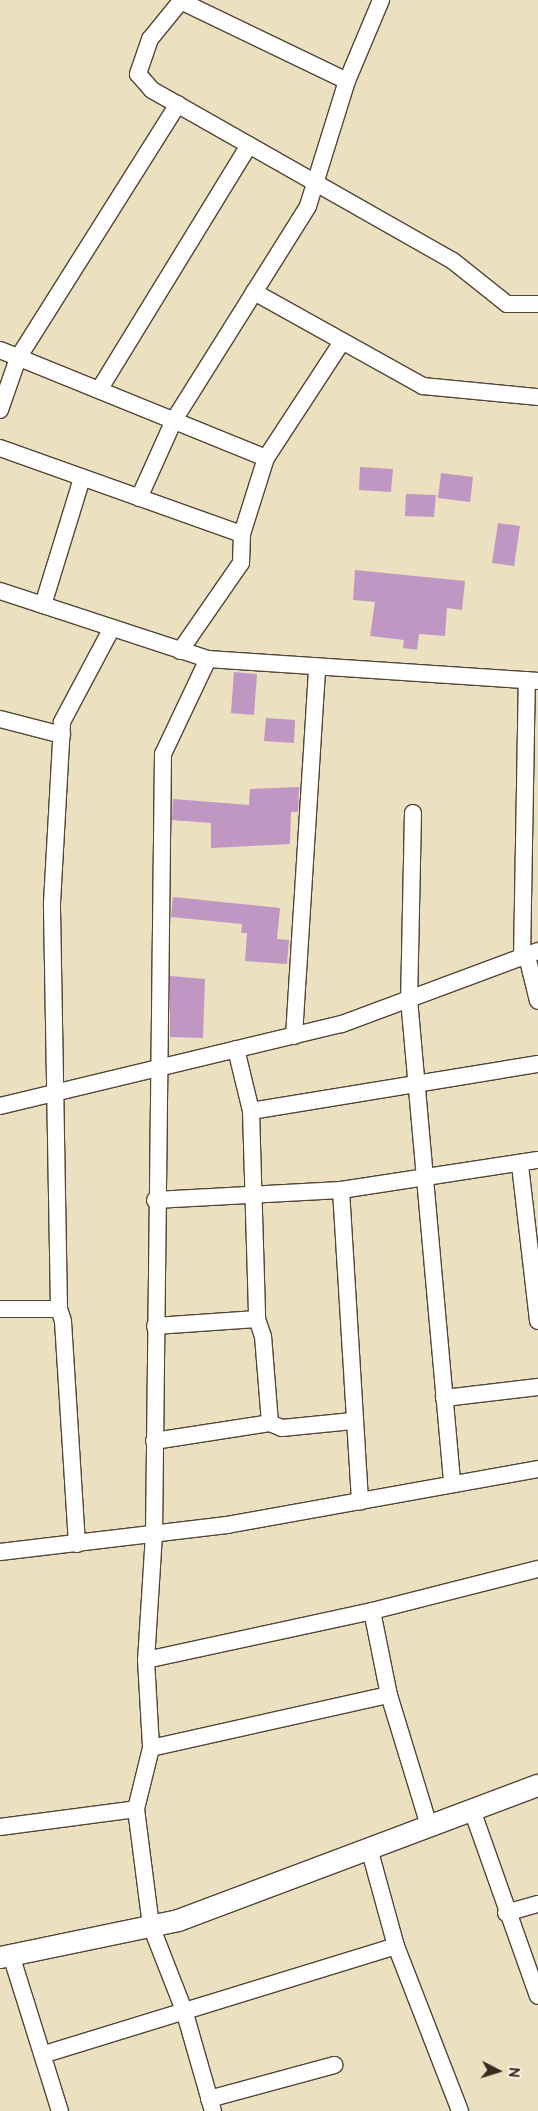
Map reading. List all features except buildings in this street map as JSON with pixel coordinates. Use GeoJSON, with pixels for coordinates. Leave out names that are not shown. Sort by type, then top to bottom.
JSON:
{"type":"FeatureCollection","features":[{"type":"Feature","properties":{"kind":"street"},"geometry":{"type":"LineString","coordinates":[[139,498],[174,420],[308,206],[347,81],[381,0]]}},
{"type":"Feature","properties":{"kind":"street"},"geometry":{"type":"LineString","coordinates":[[347,81],[181,1],[150,39],[138,74],[152,90],[316,185],[453,261],[507,304],[538,304]]}},
{"type":"Feature","properties":{"kind":"street"},"geometry":{"type":"LineString","coordinates":[[0,410],[18,358],[178,104]]}},
{"type":"Feature","properties":{"kind":"street"},"geometry":{"type":"LineString","coordinates":[[100,390],[249,146]]}},
{"type":"Feature","properties":{"kind":"street"},"geometry":{"type":"LineString","coordinates":[[254,292],[423,386],[538,397]]}},
{"type":"Feature","properties":{"kind":"street"},"geometry":{"type":"LineString","coordinates":[[180,652],[241,563],[242,534],[266,458],[342,342]]}},
{"type":"Feature","properties":{"kind":"street"},"geometry":{"type":"LineString","coordinates":[[0,350],[266,458]]}},
{"type":"Feature","properties":{"kind":"street"},"geometry":{"type":"LineString","coordinates":[[0,448],[242,534]]}},
{"type":"Feature","properties":{"kind":"street"},"geometry":{"type":"LineString","coordinates":[[43,605],[82,478]]}},
{"type":"Feature","properties":{"kind":"street"},"geometry":{"type":"LineString","coordinates":[[0,591],[180,652],[208,659],[317,668],[532,680],[529,955],[538,1001]]}},
{"type":"Feature","properties":{"kind":"street"},"geometry":{"type":"LineString","coordinates":[[77,1544],[63,1321],[59,1309],[52,903],[62,722],[112,628]]}},
{"type":"Feature","properties":{"kind":"street"},"geometry":{"type":"LineString","coordinates":[[208,659],[163,754],[156,1069],[154,1534],[146,1660],[151,1748],[136,1809],[151,1926],[184,2010],[211,2105],[334,2065]]}},
{"type":"Feature","properties":{"kind":"street"},"geometry":{"type":"LineString","coordinates":[[294,1036],[317,668]]}},
{"type":"Feature","properties":{"kind":"street"},"geometry":{"type":"LineString","coordinates":[[0,719],[62,735]]}},
{"type":"Feature","properties":{"kind":"street"},"geometry":{"type":"LineString","coordinates":[[413,813],[409,999],[427,1176],[452,1484]]}},
{"type":"Feature","properties":{"kind":"street"},"geometry":{"type":"LineString","coordinates":[[0,1106],[294,1036],[409,999],[529,955]]}},
{"type":"Feature","properties":{"kind":"street"},"geometry":{"type":"LineString","coordinates":[[236,1049],[251,1111],[257,1319],[263,1336],[270,1423]]}},
{"type":"Feature","properties":{"kind":"street"},"geometry":{"type":"LineString","coordinates":[[251,1111],[419,1087],[538,1064]]}},
{"type":"Feature","properties":{"kind":"street"},"geometry":{"type":"LineString","coordinates":[[155,1200],[252,1193],[341,1190],[427,1176],[520,1165],[538,1160]]}},
{"type":"Feature","properties":{"kind":"street"},"geometry":{"type":"LineString","coordinates":[[520,1165],[536,1262],[538,1321]]}},
{"type":"Feature","properties":{"kind":"street"},"geometry":{"type":"LineString","coordinates":[[341,1190],[360,1500]]}},
{"type":"Feature","properties":{"kind":"street"},"geometry":{"type":"LineString","coordinates":[[0,1309],[59,1309]]}},
{"type":"Feature","properties":{"kind":"street"},"geometry":{"type":"LineString","coordinates":[[154,1326],[257,1319]]}},
{"type":"Feature","properties":{"kind":"street"},"geometry":{"type":"LineString","coordinates":[[444,1398],[538,1387]]}},
{"type":"Feature","properties":{"kind":"street"},"geometry":{"type":"LineString","coordinates":[[154,1441],[270,1423],[282,1428],[354,1421]]}},
{"type":"Feature","properties":{"kind":"street"},"geometry":{"type":"LineString","coordinates":[[0,1552],[154,1534],[538,1469]]}},
{"type":"Feature","properties":{"kind":"street"},"geometry":{"type":"LineString","coordinates":[[146,1660],[372,1611],[538,1569]]}},
{"type":"Feature","properties":{"kind":"street"},"geometry":{"type":"LineString","coordinates":[[372,1611],[389,1695],[429,1826]]}},
{"type":"Feature","properties":{"kind":"street"},"geometry":{"type":"LineString","coordinates":[[151,1748],[389,1695]]}},
{"type":"Feature","properties":{"kind":"street"},"geometry":{"type":"LineString","coordinates":[[60,2111],[44,2054],[6,1956],[178,1920],[538,1784]]}},
{"type":"Feature","properties":{"kind":"street"},"geometry":{"type":"LineString","coordinates":[[0,1827],[136,1809]]}},
{"type":"Feature","properties":{"kind":"street"},"geometry":{"type":"LineString","coordinates":[[472,1810],[506,1913],[538,1996]]}},
{"type":"Feature","properties":{"kind":"street"},"geometry":{"type":"LineString","coordinates":[[369,1848],[396,1946],[460,2111]]}},
{"type":"Feature","properties":{"kind":"street"},"geometry":{"type":"LineString","coordinates":[[506,1913],[538,1904]]}},
{"type":"Feature","properties":{"kind":"street"},"geometry":{"type":"LineString","coordinates":[[44,2054],[396,1946]]}}]}
